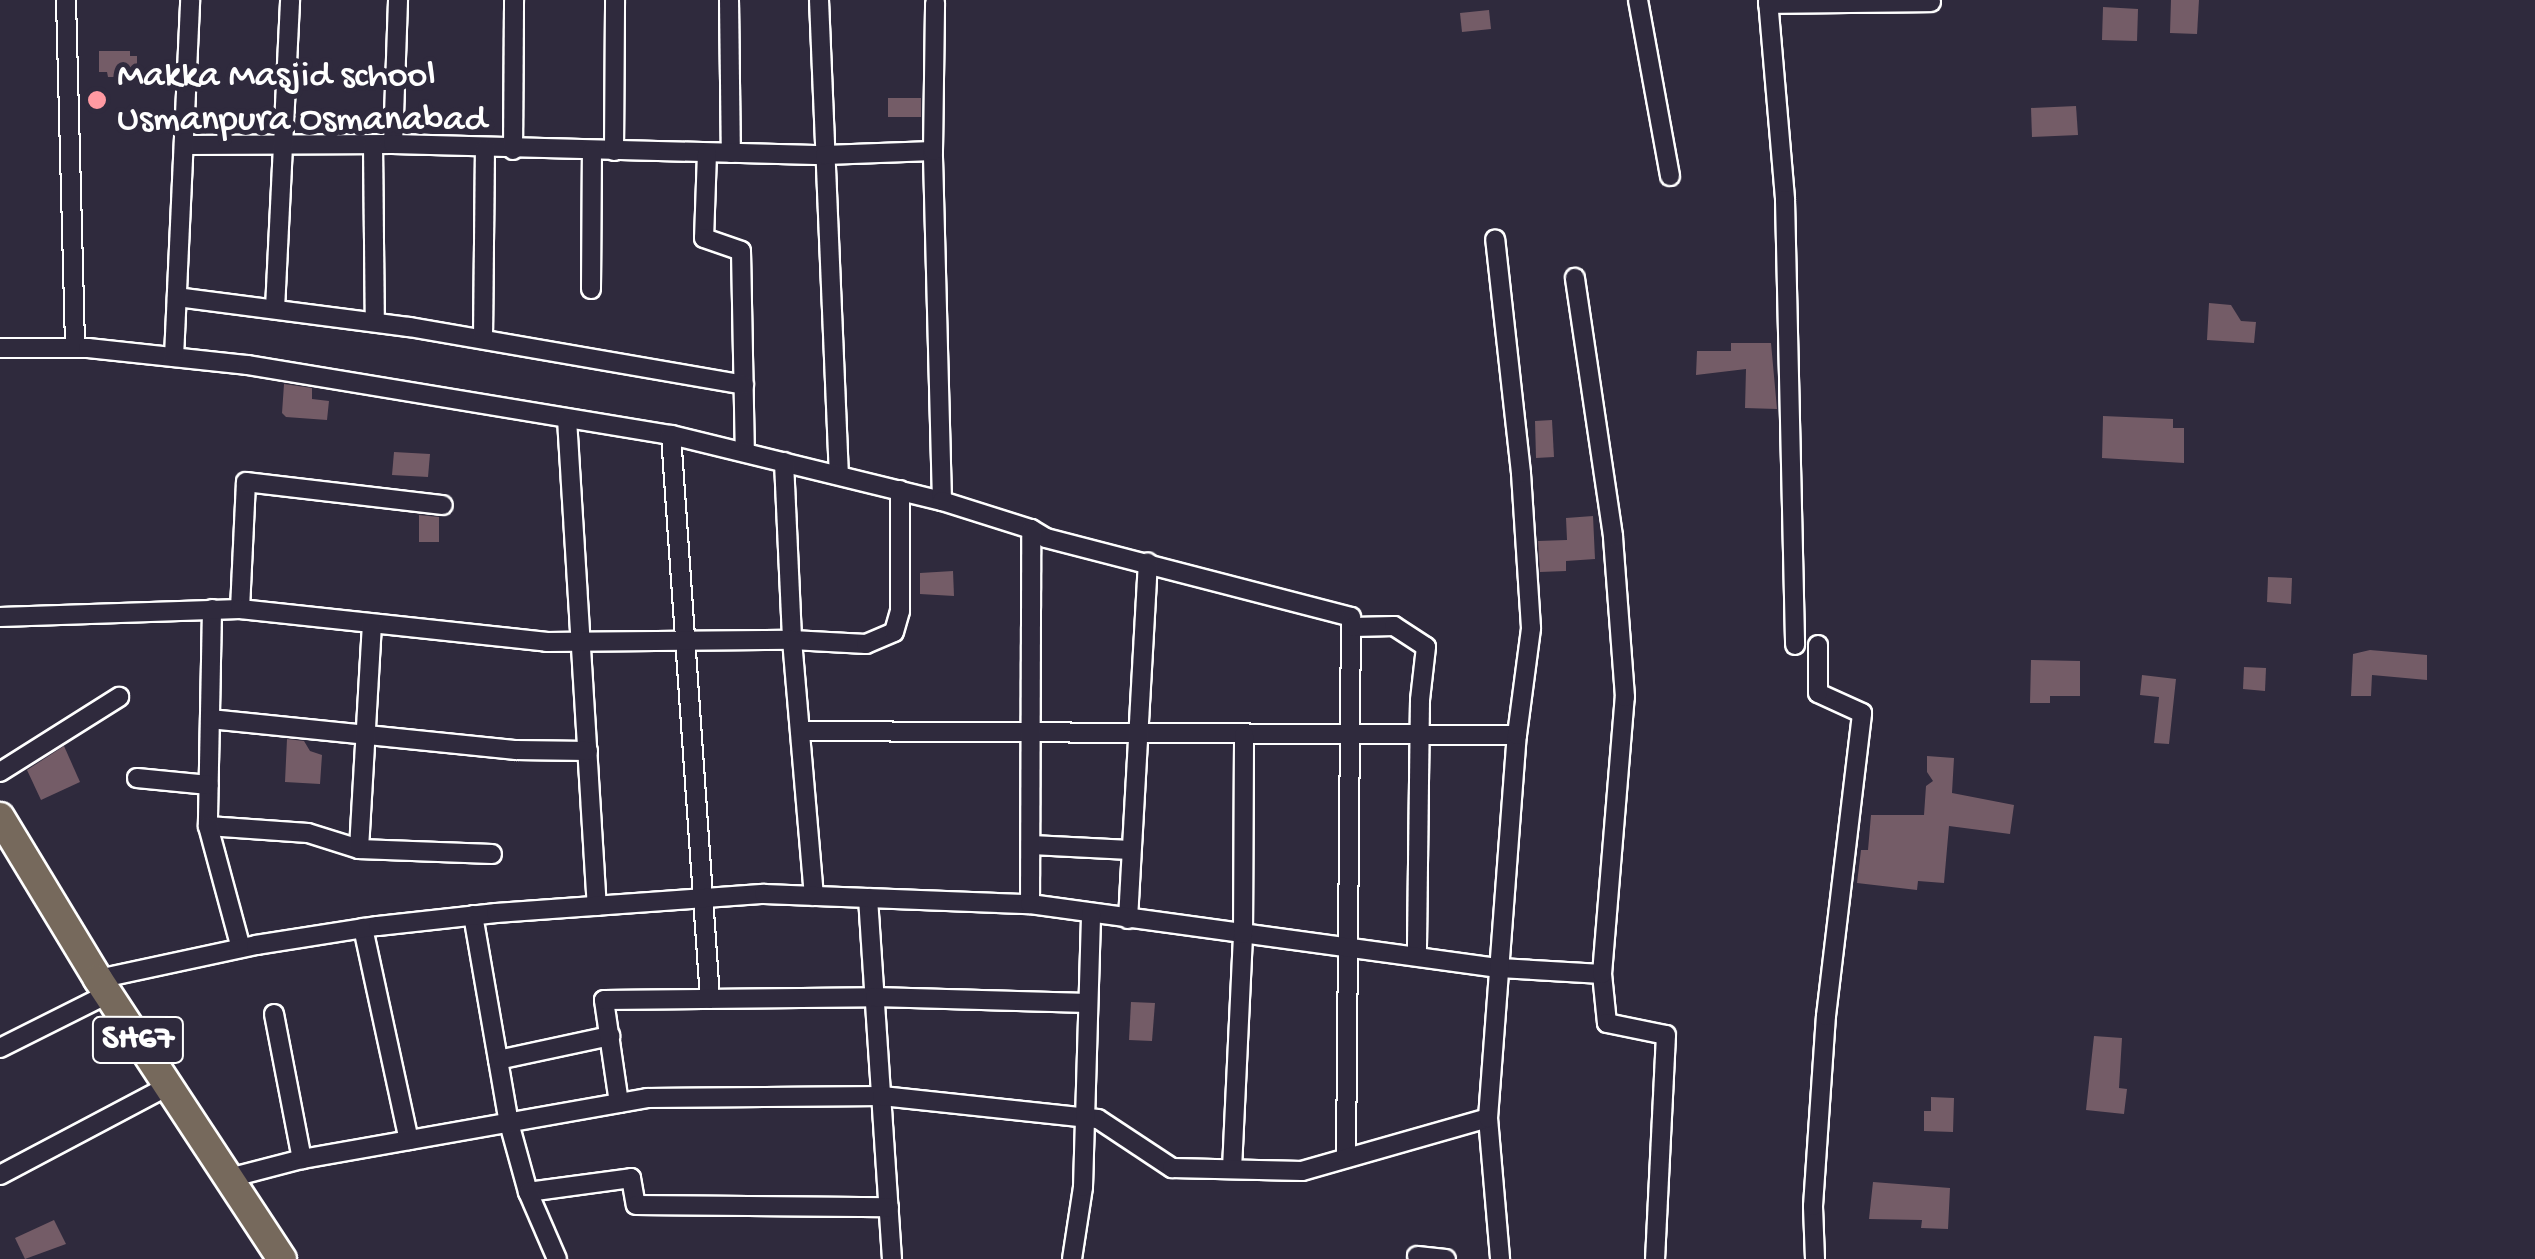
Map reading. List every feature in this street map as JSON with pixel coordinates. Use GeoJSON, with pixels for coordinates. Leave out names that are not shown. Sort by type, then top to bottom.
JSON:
{"type":"FeatureCollection","features":[{"type":"Feature","properties":{"kind":"main road","name":"SH67"},"geometry":{"type":"LineString","coordinates":[[0,817],[103,986],[282,1259]]}},
{"type":"Feature","properties":{"kind":"street"},"geometry":{"type":"LineString","coordinates":[[66,0],[75,348]]}},
{"type":"Feature","properties":{"kind":"street"},"geometry":{"type":"LineString","coordinates":[[174,358],[190,0]]}},
{"type":"Feature","properties":{"kind":"street"},"geometry":{"type":"LineString","coordinates":[[275,310],[290,0]]}},
{"type":"Feature","properties":{"kind":"street"},"geometry":{"type":"LineString","coordinates":[[393,144],[398,0]]}},
{"type":"Feature","properties":{"kind":"street"},"geometry":{"type":"LineString","coordinates":[[513,150],[514,0]]}},
{"type":"Feature","properties":{"kind":"street"},"geometry":{"type":"LineString","coordinates":[[614,151],[615,0]]}},
{"type":"Feature","properties":{"kind":"street"},"geometry":{"type":"LineString","coordinates":[[729,0],[731,153]]}},
{"type":"Feature","properties":{"kind":"street"},"geometry":{"type":"LineString","coordinates":[[819,0],[838,474]]}},
{"type":"Feature","properties":{"kind":"street"},"geometry":{"type":"LineString","coordinates":[[1638,0],[1670,176]]}},
{"type":"Feature","properties":{"kind":"street"},"geometry":{"type":"LineString","coordinates":[[1795,645],[1786,200],[1768,2],[1932,2]]}},
{"type":"Feature","properties":{"kind":"street"},"geometry":{"type":"LineString","coordinates":[[935,3],[934,150],[942,501]]}},
{"type":"Feature","properties":{"kind":"street"},"geometry":{"type":"LineString","coordinates":[[184,145],[393,144],[513,150],[825,154],[934,150]]}},
{"type":"Feature","properties":{"kind":"street"},"geometry":{"type":"LineString","coordinates":[[373,145],[374,322]]}},
{"type":"Feature","properties":{"kind":"street"},"geometry":{"type":"LineString","coordinates":[[483,338],[484,149]]}},
{"type":"Feature","properties":{"kind":"street"},"geometry":{"type":"LineString","coordinates":[[591,289],[592,151]]}},
{"type":"Feature","properties":{"kind":"street"},"geometry":{"type":"LineString","coordinates":[[707,153],[704,238],[741,251],[745,452]]}},
{"type":"Feature","properties":{"kind":"street"},"geometry":{"type":"LineString","coordinates":[[1495,239],[1521,473],[1531,628],[1516,735],[1488,1118],[1500,1259]]}},
{"type":"Feature","properties":{"kind":"street"},"geometry":{"type":"LineString","coordinates":[[1575,278],[1613,536],[1625,697],[1602,974],[1606,1023],[1666,1034],[1655,1259]]}},
{"type":"Feature","properties":{"kind":"street"},"geometry":{"type":"LineString","coordinates":[[177,297],[483,338],[744,385]]}},
{"type":"Feature","properties":{"kind":"street"},"geometry":{"type":"LineString","coordinates":[[0,348],[75,348],[174,358],[672,434],[942,501],[1031,528],[1046,538],[1351,618],[1346,1158]]}},
{"type":"Feature","properties":{"kind":"street"},"geometry":{"type":"LineString","coordinates":[[567,418],[598,906]]}},
{"type":"Feature","properties":{"kind":"street"},"geometry":{"type":"LineString","coordinates":[[672,434],[699,899],[710,999]]}},
{"type":"Feature","properties":{"kind":"street"},"geometry":{"type":"LineString","coordinates":[[784,462],[792,640],[814,896]]}},
{"type":"Feature","properties":{"kind":"street"},"geometry":{"type":"LineString","coordinates":[[240,608],[246,482],[443,505]]}},
{"type":"Feature","properties":{"kind":"street"},"geometry":{"type":"LineString","coordinates":[[0,617],[240,608],[581,642],[792,640],[866,644],[894,632],[900,611],[900,490]]}},
{"type":"Feature","properties":{"kind":"street"},"geometry":{"type":"LineString","coordinates":[[1030,904],[1034,734],[1031,528]]}},
{"type":"Feature","properties":{"kind":"street"},"geometry":{"type":"LineString","coordinates":[[1128,919],[1148,563]]}},
{"type":"Feature","properties":{"kind":"street"},"geometry":{"type":"LineString","coordinates":[[212,610],[208,826],[241,948]]}},
{"type":"Feature","properties":{"kind":"street"},"geometry":{"type":"LineString","coordinates":[[359,850],[372,624]]}},
{"type":"Feature","properties":{"kind":"street"},"geometry":{"type":"LineString","coordinates":[[1352,627],[1394,626],[1426,647],[1420,735],[1416,956]]}},
{"type":"Feature","properties":{"kind":"street"},"geometry":{"type":"LineString","coordinates":[[1816,1259],[1813,1206],[1826,1016],[1862,713],[1818,693],[1818,646]]}},
{"type":"Feature","properties":{"kind":"street"},"geometry":{"type":"LineString","coordinates":[[0,772],[118,697]]}},
{"type":"Feature","properties":{"kind":"street"},"geometry":{"type":"LineString","coordinates":[[210,719],[516,750],[588,751]]}},
{"type":"Feature","properties":{"kind":"street"},"geometry":{"type":"LineString","coordinates":[[800,732],[1516,735]]}},
{"type":"Feature","properties":{"kind":"street"},"geometry":{"type":"LineString","coordinates":[[1232,1169],[1243,934],[1244,735]]}},
{"type":"Feature","properties":{"kind":"street"},"geometry":{"type":"LineString","coordinates":[[136,778],[208,785]]}},
{"type":"Feature","properties":{"kind":"street"},"geometry":{"type":"LineString","coordinates":[[208,826],[308,833],[359,850],[492,854]]}},
{"type":"Feature","properties":{"kind":"street"},"geometry":{"type":"LineString","coordinates":[[1031,845],[1131,850]]}},
{"type":"Feature","properties":{"kind":"street"},"geometry":{"type":"LineString","coordinates":[[0,1048],[103,986],[241,948],[473,915],[699,899],[814,896],[1030,904],[1500,968],[1602,974]]}},
{"type":"Feature","properties":{"kind":"street"},"geometry":{"type":"LineString","coordinates":[[868,898],[892,1259]]}},
{"type":"Feature","properties":{"kind":"street"},"geometry":{"type":"LineString","coordinates":[[1072,1259],[1083,1187],[1091,914]]}},
{"type":"Feature","properties":{"kind":"street"},"geometry":{"type":"LineString","coordinates":[[473,915],[509,1123],[528,1192],[557,1259]]}},
{"type":"Feature","properties":{"kind":"street"},"geometry":{"type":"LineString","coordinates":[[363,928],[409,1140]]}},
{"type":"Feature","properties":{"kind":"street"},"geometry":{"type":"LineString","coordinates":[[619,1103],[604,1000],[875,997],[1088,1003]]}},
{"type":"Feature","properties":{"kind":"street"},"geometry":{"type":"LineString","coordinates":[[274,1014],[302,1159]]}},
{"type":"Feature","properties":{"kind":"street"},"geometry":{"type":"LineString","coordinates":[[498,1060],[610,1036]]}},
{"type":"Feature","properties":{"kind":"street"},"geometry":{"type":"LineString","coordinates":[[0,1174],[168,1086]]}},
{"type":"Feature","properties":{"kind":"street"},"geometry":{"type":"LineString","coordinates":[[229,1178],[302,1159],[647,1098],[882,1096],[1098,1119],[1172,1168],[1302,1171],[1488,1118]]}},
{"type":"Feature","properties":{"kind":"street"},"geometry":{"type":"LineString","coordinates":[[528,1192],[631,1178],[636,1206],[889,1207]]}},
{"type":"Feature","properties":{"kind":"street"},"geometry":{"type":"LineString","coordinates":[[1416,1256],[1446,1259]]}},
{"type":"Feature","properties":{"kind":"building"},"geometry":{"type":"Polygon","coordinates":[[[2171,0],[2199,0],[2197,34],[2170,33],[2171,0]]]}},
{"type":"Feature","properties":{"kind":"building"},"geometry":{"type":"Polygon","coordinates":[[[2103,7],[2138,9],[2137,41],[2102,40],[2103,7]]]}},
{"type":"Feature","properties":{"kind":"building"},"geometry":{"type":"Polygon","coordinates":[[[1489,10],[1491,29],[1462,32],[1460,13],[1489,10]]]}},
{"type":"Feature","properties":{"kind":"building"},"geometry":{"type":"Polygon","coordinates":[[[99,51],[130,51],[130,56],[137,56],[137,77],[108,77],[107,72],[99,72],[99,51]]]}},
{"type":"Feature","properties":{"kind":"building"},"geometry":{"type":"Polygon","coordinates":[[[888,98],[921,98],[921,117],[888,117],[888,98]]]}},
{"type":"Feature","properties":{"kind":"building"},"geometry":{"type":"Polygon","coordinates":[[[2076,106],[2078,135],[2032,137],[2031,108],[2076,106]]]}},
{"type":"Feature","properties":{"kind":"building"},"geometry":{"type":"Polygon","coordinates":[[[2209,303],[2231,305],[2241,321],[2256,322],[2254,343],[2207,340],[2209,303]]]}},
{"type":"Feature","properties":{"kind":"building"},"geometry":{"type":"Polygon","coordinates":[[[1731,343],[1771,343],[1777,409],[1745,408],[1746,369],[1696,375],[1697,351],[1731,351],[1731,343]]]}},
{"type":"Feature","properties":{"kind":"building"},"geometry":{"type":"Polygon","coordinates":[[[284,384],[312,388],[312,399],[329,401],[327,420],[286,417],[282,413],[284,384]]]}},
{"type":"Feature","properties":{"kind":"building"},"geometry":{"type":"Polygon","coordinates":[[[2103,416],[2173,419],[2173,428],[2184,428],[2184,463],[2102,458],[2103,416]]]}},
{"type":"Feature","properties":{"kind":"building"},"geometry":{"type":"Polygon","coordinates":[[[1552,420],[1554,457],[1536,458],[1535,421],[1552,420]]]}},
{"type":"Feature","properties":{"kind":"building"},"geometry":{"type":"Polygon","coordinates":[[[394,452],[430,454],[428,477],[392,475],[394,452]]]}},
{"type":"Feature","properties":{"kind":"building"},"geometry":{"type":"Polygon","coordinates":[[[419,515],[439,517],[439,542],[419,542],[419,515]]]}},
{"type":"Feature","properties":{"kind":"building"},"geometry":{"type":"Polygon","coordinates":[[[1593,516],[1595,559],[1566,561],[1566,571],[1540,572],[1538,541],[1567,540],[1566,518],[1593,516]]]}},
{"type":"Feature","properties":{"kind":"building"},"geometry":{"type":"Polygon","coordinates":[[[953,571],[954,596],[920,594],[920,573],[953,571]]]}},
{"type":"Feature","properties":{"kind":"building"},"geometry":{"type":"Polygon","coordinates":[[[2268,577],[2292,578],[2291,604],[2267,602],[2268,577]]]}},
{"type":"Feature","properties":{"kind":"building"},"geometry":{"type":"Polygon","coordinates":[[[2370,650],[2427,655],[2427,680],[2372,675],[2371,696],[2351,696],[2353,654],[2370,650]]]}},
{"type":"Feature","properties":{"kind":"building"},"geometry":{"type":"Polygon","coordinates":[[[2031,660],[2080,661],[2080,696],[2050,696],[2050,703],[2030,703],[2031,660]]]}},
{"type":"Feature","properties":{"kind":"building"},"geometry":{"type":"Polygon","coordinates":[[[2244,667],[2266,668],[2265,691],[2243,689],[2244,667]]]}},
{"type":"Feature","properties":{"kind":"building"},"geometry":{"type":"Polygon","coordinates":[[[2142,675],[2176,679],[2169,744],[2154,743],[2159,697],[2140,695],[2142,675]]]}},
{"type":"Feature","properties":{"kind":"building"},"geometry":{"type":"Polygon","coordinates":[[[287,739],[304,741],[310,751],[322,755],[320,784],[285,782],[287,739]]]}},
{"type":"Feature","properties":{"kind":"building"},"geometry":{"type":"Polygon","coordinates":[[[64,746],[80,782],[41,800],[27,770],[64,746]]]}},
{"type":"Feature","properties":{"kind":"building"},"geometry":{"type":"Polygon","coordinates":[[[1927,756],[1954,758],[1952,793],[2014,805],[2010,834],[1949,826],[1944,883],[1918,881],[1917,890],[1857,883],[1861,850],[1868,850],[1871,815],[1924,815],[1926,786],[1933,781],[1927,772],[1927,756]]]}},
{"type":"Feature","properties":{"kind":"building"},"geometry":{"type":"Polygon","coordinates":[[[1131,1002],[1155,1003],[1152,1041],[1129,1040],[1131,1002]]]}},
{"type":"Feature","properties":{"kind":"building"},"geometry":{"type":"Polygon","coordinates":[[[2094,1036],[2122,1038],[2119,1088],[2127,1089],[2124,1114],[2086,1110],[2094,1036]]]}},
{"type":"Feature","properties":{"kind":"building"},"geometry":{"type":"Polygon","coordinates":[[[1931,1097],[1954,1098],[1953,1132],[1924,1131],[1924,1111],[1931,1111],[1931,1097]]]}},
{"type":"Feature","properties":{"kind":"building"},"geometry":{"type":"Polygon","coordinates":[[[1873,1182],[1950,1188],[1948,1229],[1921,1228],[1922,1220],[1869,1219],[1873,1182]]]}},
{"type":"Feature","properties":{"kind":"building"},"geometry":{"type":"Polygon","coordinates":[[[54,1220],[66,1244],[25,1259],[15,1238],[54,1220]]]}},
{"type":"Feature","properties":{"kind":"place","name":"Makka Masjid school Usmanpura Osmanabad"},"geometry":{"type":"Point","coordinates":[97,100]}}]}
